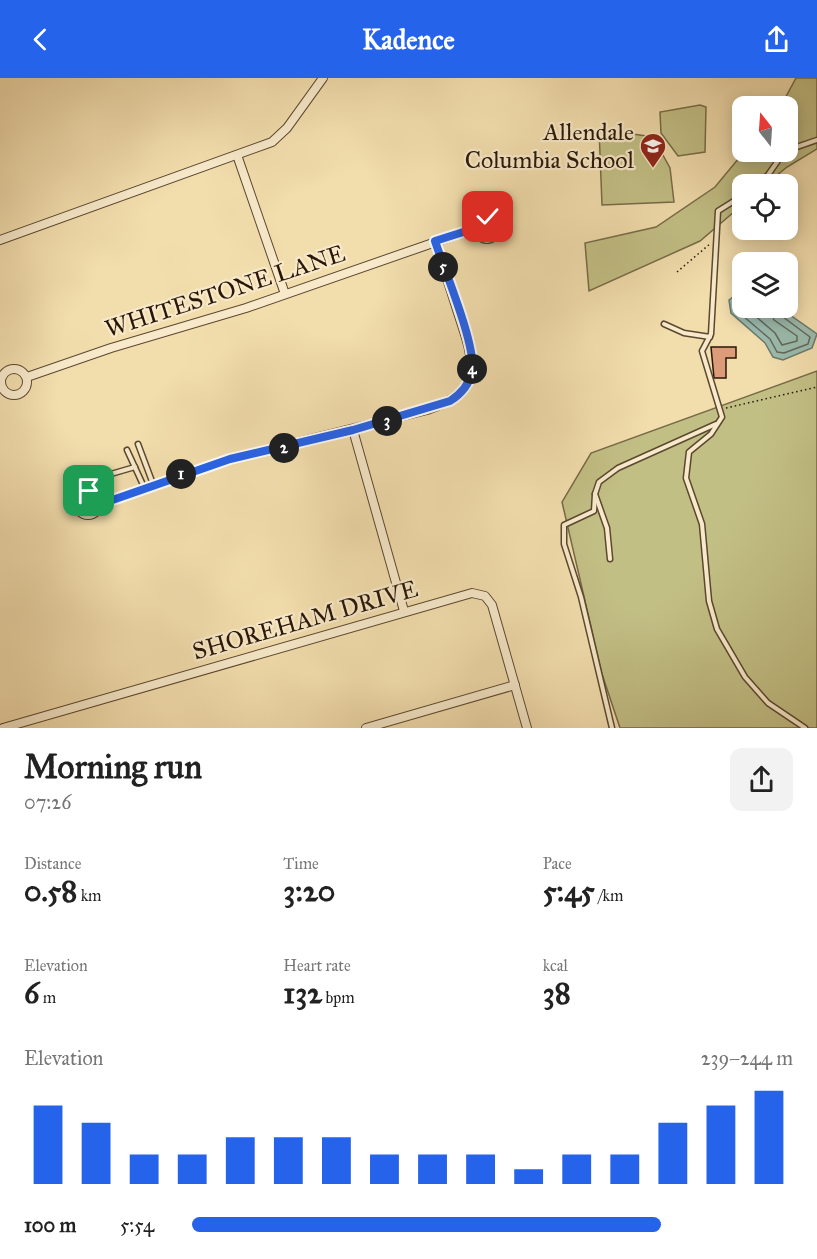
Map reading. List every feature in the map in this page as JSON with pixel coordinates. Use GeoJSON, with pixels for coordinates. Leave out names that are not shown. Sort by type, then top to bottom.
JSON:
{"type":"FeatureCollection","features":[{"type":"Feature","properties":{"kind":"street"},"geometry":{"type":"LineString","coordinates":[[0,240],[237,155],[278,138],[323,78]]}},
{"type":"Feature","properties":{"kind":"street"},"geometry":{"type":"LineString","coordinates":[[237,155],[285,294]]}},
{"type":"Feature","properties":{"kind":"street","name":"WHITESTONE LANE"},"geometry":{"type":"LineString","coordinates":[[27,377],[285,294],[476,228]]}},
{"type":"Feature","properties":{"kind":"street"},"geometry":{"type":"LineString","coordinates":[[101,504],[97,494],[89,491],[81,493],[76,500],[77,508],[82,514],[90,515],[97,512],[101,504],[153,484],[230,459],[353,430],[444,405],[461,393],[469,381],[472,366],[471,350],[435,241]]}},
{"type":"Feature","properties":{"kind":"street"},"geometry":{"type":"LineString","coordinates":[[353,430],[404,611]]}},
{"type":"Feature","properties":{"kind":"street","name":"SHOREHAM DRIVE"},"geometry":{"type":"LineString","coordinates":[[3,728],[464,594],[484,596],[494,612],[527,728]]}},
{"type":"Feature","properties":{"kind":"street"},"geometry":{"type":"LineString","coordinates":[[366,728],[515,685]]}},
{"type":"Feature","properties":{"kind":"lane"},"geometry":{"type":"LineString","coordinates":[[798,147],[817,140]]}},
{"type":"Feature","properties":{"kind":"lane"},"geometry":{"type":"LineString","coordinates":[[732,202],[718,211],[710,337],[702,351],[722,417],[711,434],[689,452],[686,478],[702,524],[709,601],[720,635],[745,677],[768,703],[805,728]]}},
{"type":"Feature","properties":{"kind":"lane"},"geometry":{"type":"LineString","coordinates":[[664,324],[684,333],[710,337]]}},
{"type":"Feature","properties":{"kind":"lane"},"geometry":{"type":"LineString","coordinates":[[612,728],[581,597],[564,544],[564,525],[594,511],[595,494],[599,482],[618,468],[717,424]]}},
{"type":"Feature","properties":{"kind":"lane"},"geometry":{"type":"LineString","coordinates":[[138,444],[153,484]]}},
{"type":"Feature","properties":{"kind":"lane"},"geometry":{"type":"LineString","coordinates":[[127,450],[144,487]]}},
{"type":"Feature","properties":{"kind":"lane"},"geometry":{"type":"LineString","coordinates":[[97,494],[104,476],[135,467]]}},
{"type":"Feature","properties":{"kind":"lane"},"geometry":{"type":"LineString","coordinates":[[595,494],[607,528],[610,559]]}},
{"type":"Feature","properties":{"kind":"path"},"geometry":{"type":"LineString","coordinates":[[677,272],[717,239]]}},
{"type":"Feature","properties":{"kind":"path"},"geometry":{"type":"LineString","coordinates":[[719,410],[817,387]]}},
{"type":"Feature","properties":{"kind":"shaded area"},"geometry":{"type":"Polygon","coordinates":[[[796,78],[817,78],[817,149],[798,160],[798,96],[786,96],[796,78]]]}},
{"type":"Feature","properties":{"kind":"shaded area"},"geometry":{"type":"Polygon","coordinates":[[[700,105],[706,107],[705,152],[678,156],[661,133],[660,112],[700,105]]]}},
{"type":"Feature","properties":{"kind":"shaded area"},"geometry":{"type":"Polygon","coordinates":[[[599,129],[653,137],[670,168],[674,202],[602,205],[599,129]]]}},
{"type":"Feature","properties":{"kind":"shaded area"},"geometry":{"type":"Polygon","coordinates":[[[736,162],[795,162],[778,174],[732,174],[732,214],[700,241],[589,291],[585,243],[656,227],[715,187],[736,162]]]}},
{"type":"Feature","properties":{"kind":"shaded area"},"geometry":{"type":"Polygon","coordinates":[[[817,371],[817,728],[620,728],[602,674],[562,502],[591,453],[817,371]]]}},
{"type":"Feature","properties":{"kind":"water"},"geometry":{"type":"Polygon","coordinates":[[[732,298],[732,314],[731,313],[729,300],[732,298]]]}},
{"type":"Feature","properties":{"kind":"water"},"geometry":{"type":"Polygon","coordinates":[[[737,318],[794,318],[817,334],[812,348],[783,360],[773,357],[765,343],[737,318]]]}},
{"type":"Feature","properties":{"kind":"building"},"geometry":{"type":"Polygon","coordinates":[[[711,347],[736,347],[736,358],[726,358],[726,378],[714,378],[711,347]]]}},
{"type":"Feature","properties":{"kind":"place","name":"Allendale Columbia School"},"geometry":{"type":"Point","coordinates":[653,169]}},
{"type":"Feature","properties":{"kind":"route"},"geometry":{"type":"LineString","coordinates":[[89,491],[99,496],[101,504],[144,487],[230,459],[353,430],[444,405],[450,401],[461,393],[469,381],[472,373],[472,359],[435,241],[476,228],[478,221],[488,217]]}}]}
